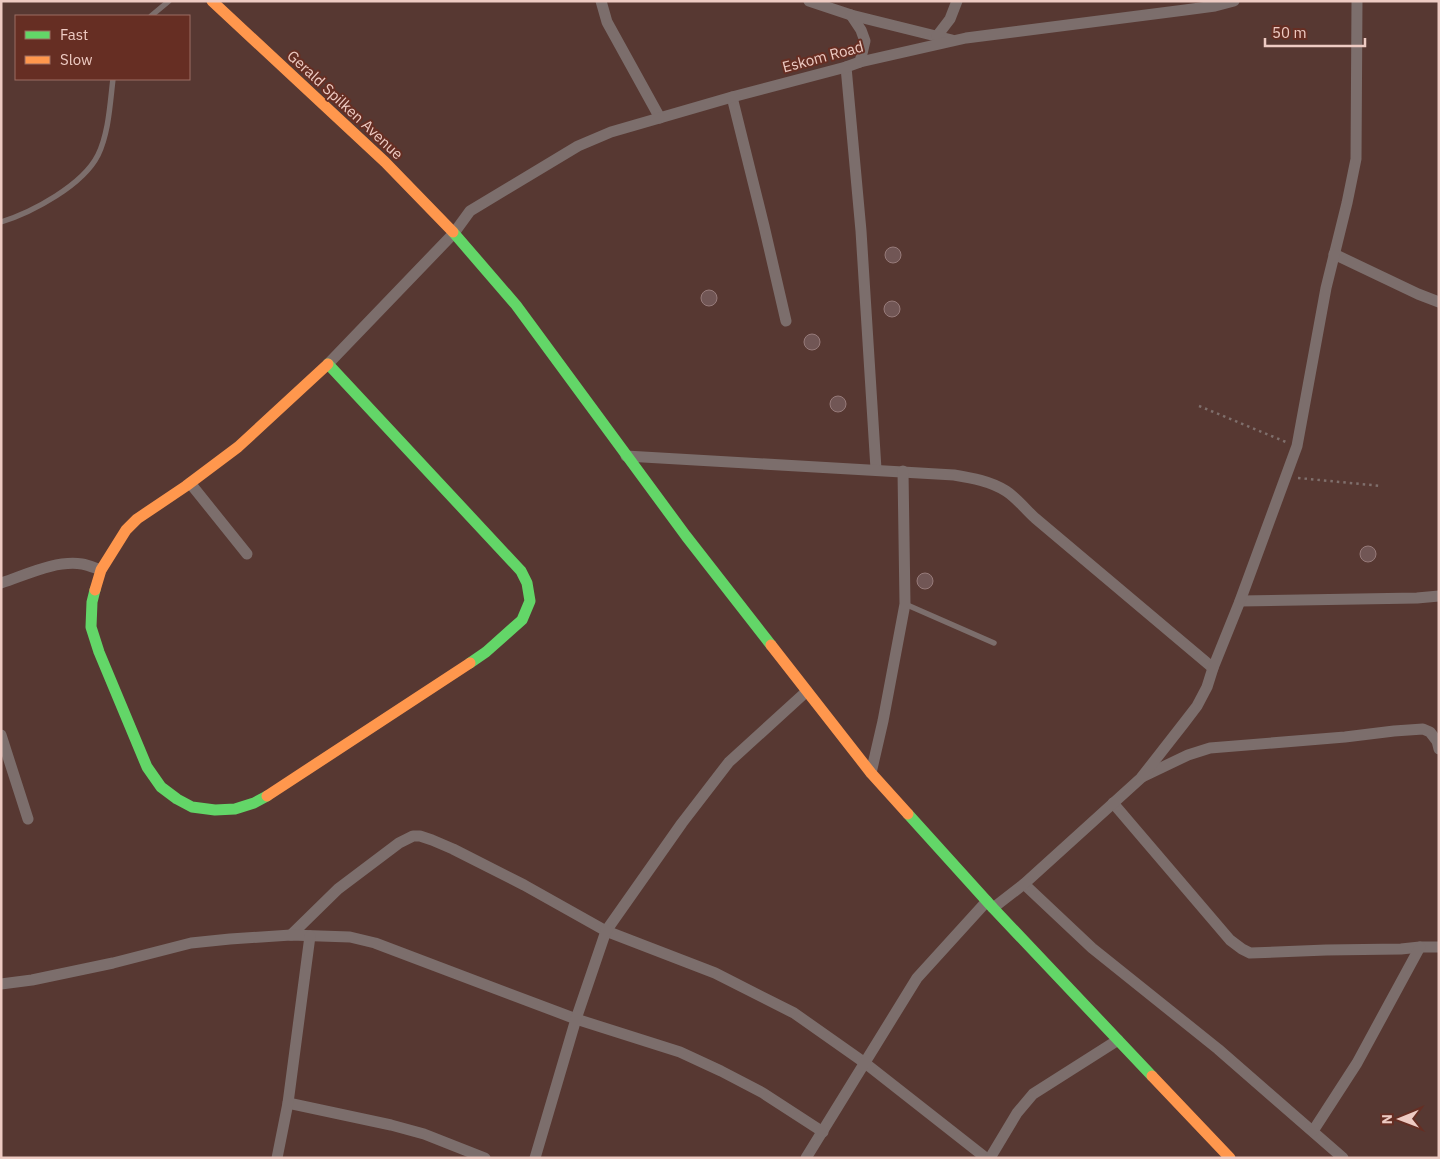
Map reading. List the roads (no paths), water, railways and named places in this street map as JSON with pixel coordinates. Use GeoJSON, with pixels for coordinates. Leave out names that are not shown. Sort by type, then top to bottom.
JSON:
{"type":"FeatureCollection","features":[{"type":"Feature","properties":{"kind":"street"},"geometry":{"type":"LineString","coordinates":[[601,1],[607,22],[660,118]]}},
{"type":"Feature","properties":{"kind":"street"},"geometry":{"type":"LineString","coordinates":[[809,1],[851,15],[956,41]]}},
{"type":"Feature","properties":{"kind":"street"},"geometry":{"type":"LineString","coordinates":[[937,36],[950,19],[958,1]]}},
{"type":"Feature","properties":{"kind":"street","name":"Eskom Road"},"geometry":{"type":"LineString","coordinates":[[328,364],[454,233],[470,212],[578,146],[611,132],[860,62],[966,38],[1215,6],[1234,1]]}},
{"type":"Feature","properties":{"kind":"street"},"geometry":{"type":"LineString","coordinates":[[806,1158],[917,978],[990,904],[1024,884],[1141,778],[1197,706],[1207,687],[1297,446],[1326,288],[1356,159],[1357,1]]}},
{"type":"Feature","properties":{"kind":"street","name":"Gerald Spilken Avenue"},"geometry":{"type":"LineString","coordinates":[[216,3],[385,162],[454,233],[516,305],[692,544],[871,774],[990,904],[1230,1158]]}},
{"type":"Feature","properties":{"kind":"street"},"geometry":{"type":"LineString","coordinates":[[851,15],[861,30],[865,41],[860,62]]}},
{"type":"Feature","properties":{"kind":"street"},"geometry":{"type":"LineString","coordinates":[[846,67],[861,231],[876,469]]}},
{"type":"Feature","properties":{"kind":"street"},"geometry":{"type":"LineString","coordinates":[[732,97],[786,321]]}},
{"type":"Feature","properties":{"kind":"street"},"geometry":{"type":"LineString","coordinates":[[1334,254],[1439,302]]}},
{"type":"Feature","properties":{"kind":"street"},"geometry":{"type":"LineString","coordinates":[[328,364],[522,571],[528,583],[530,601],[522,620],[486,652],[277,790],[254,803],[235,809],[215,810],[192,807],[177,800],[161,787],[147,767],[99,652],[91,626],[92,602],[101,570],[126,530],[137,519],[238,447],[328,364]]}},
{"type":"Feature","properties":{"kind":"street"},"geometry":{"type":"LineString","coordinates":[[626,456],[903,471],[954,475],[990,483],[1008,492],[1035,518],[1213,668]]}},
{"type":"Feature","properties":{"kind":"street"},"geometry":{"type":"LineString","coordinates":[[871,774],[905,604],[903,471]]}},
{"type":"Feature","properties":{"kind":"street"},"geometry":{"type":"LineString","coordinates":[[190,483],[247,554]]}},
{"type":"Feature","properties":{"kind":"street"},"geometry":{"type":"LineString","coordinates":[[1,583],[49,566],[64,563],[81,564],[101,570]]}},
{"type":"Feature","properties":{"kind":"street"},"geometry":{"type":"LineString","coordinates":[[1240,601],[1439,596]]}},
{"type":"Feature","properties":{"kind":"street"},"geometry":{"type":"LineString","coordinates":[[535,1158],[576,1019],[606,931],[682,823],[729,762],[807,691]]}},
{"type":"Feature","properties":{"kind":"street"},"geometry":{"type":"LineString","coordinates":[[1141,778],[1188,755],[1210,748],[1345,738],[1394,730],[1423,729],[1430,732],[1437,741],[1439,749]]}},
{"type":"Feature","properties":{"kind":"street"},"geometry":{"type":"LineString","coordinates":[[1,734],[28,819]]}},
{"type":"Feature","properties":{"kind":"street"},"geometry":{"type":"LineString","coordinates":[[1113,803],[1230,940],[1250,954],[1400,949],[1420,946],[1439,947]]}},
{"type":"Feature","properties":{"kind":"street"},"geometry":{"type":"LineString","coordinates":[[291,935],[338,889],[399,843],[413,836],[426,838],[453,849],[524,885],[606,931],[715,974],[794,1013],[865,1063],[986,1158]]}},
{"type":"Feature","properties":{"kind":"street"},"geometry":{"type":"LineString","coordinates":[[1024,884],[1092,948],[1218,1049],[1343,1158]]}},
{"type":"Feature","properties":{"kind":"street"},"geometry":{"type":"LineString","coordinates":[[1,984],[32,980],[192,943],[291,935],[350,938],[375,944],[576,1019],[680,1052],[763,1093],[823,1132]]}},
{"type":"Feature","properties":{"kind":"street"},"geometry":{"type":"LineString","coordinates":[[277,1158],[288,1103],[310,936]]}},
{"type":"Feature","properties":{"kind":"street"},"geometry":{"type":"LineString","coordinates":[[1313,1131],[1357,1063],[1420,946]]}},
{"type":"Feature","properties":{"kind":"street"},"geometry":{"type":"LineString","coordinates":[[990,1158],[1017,1113],[1033,1094],[1118,1040]]}},
{"type":"Feature","properties":{"kind":"street"},"geometry":{"type":"LineString","coordinates":[[288,1103],[424,1134],[485,1158]]}},
{"type":"Feature","properties":{"kind":"lane"},"geometry":{"type":"LineString","coordinates":[[152,15],[169,1]]}},
{"type":"Feature","properties":{"kind":"lane"},"geometry":{"type":"LineString","coordinates":[[1,222],[41,205],[72,184],[90,168],[99,153],[105,134],[113,80]]}},
{"type":"Feature","properties":{"kind":"lane"},"geometry":{"type":"LineString","coordinates":[[905,604],[994,643]]}}]}
